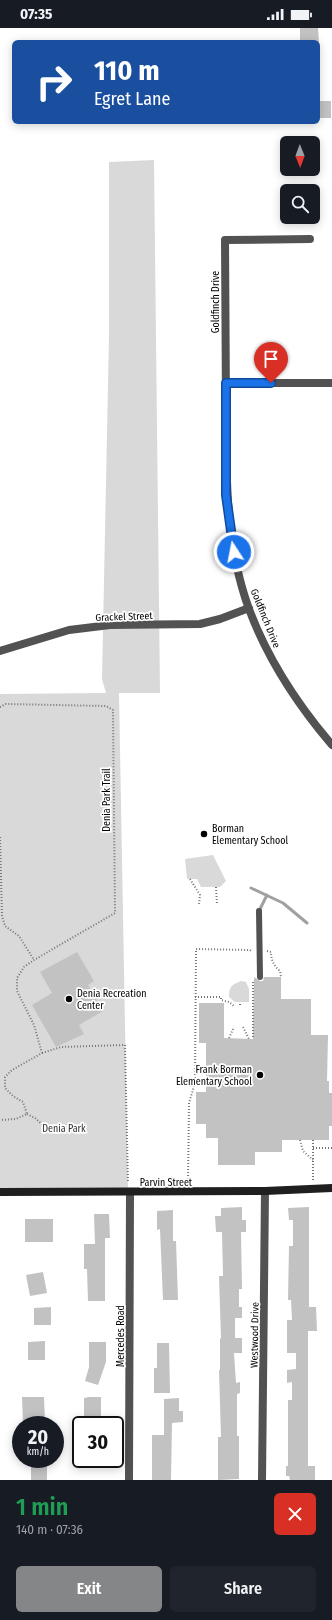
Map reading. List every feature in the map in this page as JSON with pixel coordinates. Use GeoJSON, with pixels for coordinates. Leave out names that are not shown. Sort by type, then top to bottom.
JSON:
{"type":"FeatureCollection","features":[{"type":"Feature","properties":{"kind":"street","name":"Goldfinch Drive"},"geometry":{"type":"LineString","coordinates":[[310,239],[225,240],[228,514],[237,565],[249,608],[276,667],[297,701],[332,745]]}},
{"type":"Feature","properties":{"kind":"street"},"geometry":{"type":"LineString","coordinates":[[226,383],[332,383]]}},
{"type":"Feature","properties":{"kind":"street","name":"Grackel Street"},"geometry":{"type":"LineString","coordinates":[[0,651],[69,630],[110,625],[200,624],[220,619],[249,608]]}},
{"type":"Feature","properties":{"kind":"street","name":"Parvin Street"},"geometry":{"type":"LineString","coordinates":[[0,1192],[265,1191],[332,1188]]}},
{"type":"Feature","properties":{"kind":"street","name":"Westwood Drive"},"geometry":{"type":"LineString","coordinates":[[262,1480],[265,1191]]}},
{"type":"Feature","properties":{"kind":"street","name":"Mercedes Road"},"geometry":{"type":"LineString","coordinates":[[129,1192],[129,1480]]}},
{"type":"Feature","properties":{"kind":"lane"},"geometry":{"type":"LineString","coordinates":[[256,977],[259,911]]}},
{"type":"Feature","properties":{"kind":"path","name":"Denia Park Trail"},"geometry":{"type":"LineString","coordinates":[[0,707],[6,704],[106,706],[113,710],[114,717],[115,913],[34,960],[24,968],[17,978],[17,991],[34,1025],[42,1053]]}},
{"type":"Feature","properties":{"kind":"path"},"geometry":{"type":"LineString","coordinates":[[0,837],[2,916],[5,926],[19,936],[34,960]]}},
{"type":"Feature","properties":{"kind":"path"},"geometry":{"type":"LineString","coordinates":[[190,879],[200,895],[199,904]]}},
{"type":"Feature","properties":{"kind":"path"},"geometry":{"type":"LineString","coordinates":[[216,887],[217,905]]}},
{"type":"Feature","properties":{"kind":"path"},"geometry":{"type":"LineString","coordinates":[[188,1182],[188,1102],[195,1083],[196,950],[250,950],[256,952],[271,952],[275,967],[280,971],[281,977]]}},
{"type":"Feature","properties":{"kind":"path"},"geometry":{"type":"LineString","coordinates":[[253,1039],[256,977]]}},
{"type":"Feature","properties":{"kind":"path"},"geometry":{"type":"LineString","coordinates":[[196,997],[221,997],[221,1000],[229,1002],[234,1006]]}},
{"type":"Feature","properties":{"kind":"path"},"geometry":{"type":"LineString","coordinates":[[229,1038],[234,1027]]}},
{"type":"Feature","properties":{"kind":"path"},"geometry":{"type":"LineString","coordinates":[[243,1027],[249,1039]]}},
{"type":"Feature","properties":{"kind":"path"},"geometry":{"type":"LineString","coordinates":[[48,1130],[35,1118],[27,1114],[23,1102],[13,1096],[5,1088],[5,1077],[12,1070],[42,1053],[60,1047],[125,1045],[129,1192]]}},
{"type":"Feature","properties":{"kind":"path"},"geometry":{"type":"LineString","coordinates":[[0,1120],[16,1119],[27,1114]]}},
{"type":"Feature","properties":{"kind":"path"},"geometry":{"type":"LineString","coordinates":[[300,1140],[303,1151],[313,1160]]}},
{"type":"Feature","properties":{"kind":"path"},"geometry":{"type":"LineString","coordinates":[[313,1140],[313,1180]]}},
{"type":"Feature","properties":{"kind":"path"},"geometry":{"type":"LineString","coordinates":[[313,1148],[332,1148]]}},
{"type":"Feature","properties":{"kind":"green space","name":"Denia Park"},"geometry":{"type":"Polygon","coordinates":[[[154,160],[160,693],[119,693],[128,1192],[0,1192],[0,694],[106,693],[102,679],[109,335],[109,162],[154,160]]]}},
{"type":"Feature","properties":{"kind":"green space"},"geometry":{"type":"Polygon","coordinates":[[[213,855],[226,881],[220,887],[201,887],[197,879],[187,879],[185,859],[213,855]]]}},
{"type":"Feature","properties":{"kind":"green space"},"geometry":{"type":"Polygon","coordinates":[[[241,981],[246,982],[249,989],[249,1002],[235,1002],[229,997],[231,987],[241,981]]]}},
{"type":"Feature","properties":{"kind":"building"},"geometry":{"type":"Polygon","coordinates":[[[300,28],[318,28],[319,40],[300,40],[300,28]]]}},
{"type":"Feature","properties":{"kind":"building"},"geometry":{"type":"Polygon","coordinates":[[[320,101],[331,101],[331,118],[320,118],[320,101]]]}},
{"type":"Feature","properties":{"kind":"building","name":"Denia Recreation Center"},"geometry":{"type":"Polygon","coordinates":[[[77,952],[94,981],[88,985],[103,1011],[79,1025],[84,1034],[56,1047],[32,1005],[52,993],[40,972],[77,952]]]}},
{"type":"Feature","properties":{"kind":"building","name":"Frank Borman Elementary School"},"geometry":{"type":"Polygon","coordinates":[[[254,977],[260,981],[263,981],[264,977],[281,977],[281,999],[311,999],[311,1035],[328,1035],[327,1081],[329,1081],[329,1093],[332,1093],[332,1126],[329,1126],[329,1140],[282,1140],[282,1152],[255,1152],[255,1165],[218,1165],[218,1138],[206,1138],[206,1124],[196,1124],[196,1092],[206,1092],[206,1043],[199,1043],[199,1003],[224,1003],[224,1038],[253,1039],[254,977]]]}},
{"type":"Feature","properties":{"kind":"building"},"geometry":{"type":"Polygon","coordinates":[[[242,1207],[242,1220],[246,1220],[246,1232],[241,1232],[242,1289],[239,1289],[239,1307],[242,1307],[242,1318],[235,1318],[235,1338],[242,1338],[242,1353],[234,1353],[236,1383],[240,1382],[240,1393],[237,1394],[239,1479],[218,1480],[218,1437],[221,1437],[219,1370],[221,1338],[219,1276],[223,1276],[222,1232],[216,1232],[215,1216],[221,1216],[221,1208],[242,1207]]]}},
{"type":"Feature","properties":{"kind":"building"},"geometry":{"type":"Polygon","coordinates":[[[309,1207],[309,1307],[316,1307],[317,1331],[308,1331],[308,1466],[315,1466],[315,1480],[290,1480],[289,1476],[286,1476],[286,1466],[288,1466],[288,1400],[292,1400],[292,1382],[287,1383],[287,1370],[296,1369],[296,1353],[287,1353],[287,1320],[292,1320],[291,1300],[288,1300],[289,1246],[293,1246],[293,1220],[289,1220],[288,1208],[309,1207]]]}},
{"type":"Feature","properties":{"kind":"building"},"geometry":{"type":"Polygon","coordinates":[[[173,1210],[173,1241],[176,1241],[178,1300],[163,1300],[160,1229],[157,1230],[157,1211],[173,1210]]]}},
{"type":"Feature","properties":{"kind":"building"},"geometry":{"type":"Polygon","coordinates":[[[94,1214],[109,1214],[110,1238],[105,1238],[105,1301],[88,1301],[87,1269],[84,1269],[84,1244],[95,1244],[94,1214]]]}},
{"type":"Feature","properties":{"kind":"building"},"geometry":{"type":"Polygon","coordinates":[[[25,1219],[53,1219],[53,1242],[25,1242],[25,1219]]]}},
{"type":"Feature","properties":{"kind":"building"},"geometry":{"type":"Polygon","coordinates":[[[43,1272],[47,1293],[30,1296],[26,1275],[43,1272]]]}},
{"type":"Feature","properties":{"kind":"building"},"geometry":{"type":"Polygon","coordinates":[[[51,1307],[51,1325],[34,1325],[34,1308],[51,1307]]]}},
{"type":"Feature","properties":{"kind":"building"},"geometry":{"type":"Polygon","coordinates":[[[45,1341],[45,1360],[28,1360],[28,1342],[45,1341]]]}},
{"type":"Feature","properties":{"kind":"building"},"geometry":{"type":"Polygon","coordinates":[[[89,1342],[106,1342],[106,1362],[98,1385],[85,1381],[89,1367],[89,1342]]]}},
{"type":"Feature","properties":{"kind":"building"},"geometry":{"type":"Polygon","coordinates":[[[157,1343],[169,1343],[170,1393],[154,1393],[154,1368],[157,1368],[157,1343]]]}},
{"type":"Feature","properties":{"kind":"building"},"geometry":{"type":"Polygon","coordinates":[[[22,1397],[44,1397],[45,1416],[23,1416],[22,1397]]]}},
{"type":"Feature","properties":{"kind":"building"},"geometry":{"type":"Polygon","coordinates":[[[101,1397],[101,1416],[84,1416],[84,1398],[101,1397]]]}},
{"type":"Feature","properties":{"kind":"building"},"geometry":{"type":"Polygon","coordinates":[[[179,1398],[179,1411],[183,1411],[183,1422],[172,1423],[171,1480],[152,1480],[152,1435],[164,1435],[164,1399],[179,1398]]]}},
{"type":"Feature","properties":{"kind":"building"},"geometry":{"type":"Polygon","coordinates":[[[31,1468],[47,1468],[47,1480],[31,1480],[31,1468]]]}},
{"type":"Feature","properties":{"kind":"waterway"},"geometry":{"type":"LineString","coordinates":[[251,888],[283,903],[307,923]]}},
{"type":"Feature","properties":{"kind":"waterway"},"geometry":{"type":"LineString","coordinates":[[259,911],[267,895]]}},
{"type":"Feature","properties":{"kind":"place","name":"Borman Elementary School"},"geometry":{"type":"Point","coordinates":[204,834]}},
{"type":"Feature","properties":{"kind":"place","name":"Denia Recreation Center"},"geometry":{"type":"Point","coordinates":[69,999]}},
{"type":"Feature","properties":{"kind":"place","name":"Frank Borman Elementary School"},"geometry":{"type":"Point","coordinates":[260,1075]}},
{"type":"Feature","properties":{"kind":"route"},"geometry":{"type":"LineString","coordinates":[[234,552],[226,495],[226,383],[271,383]]}}]}
